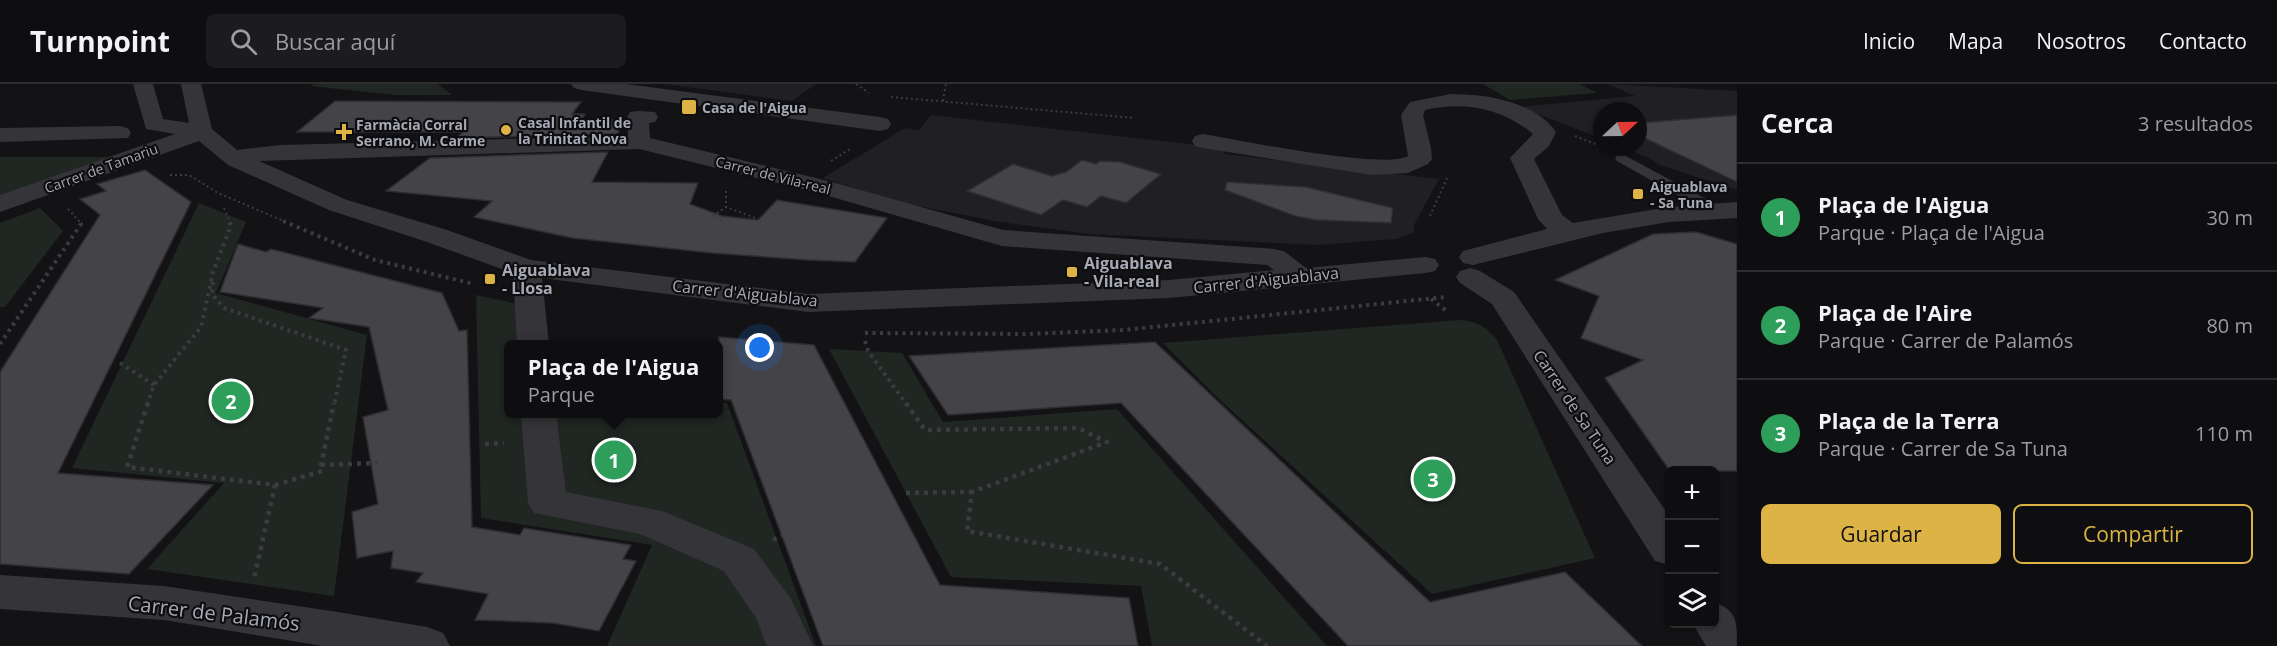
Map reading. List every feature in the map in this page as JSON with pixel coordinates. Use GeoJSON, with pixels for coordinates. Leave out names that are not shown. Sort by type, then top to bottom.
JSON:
{"type":"FeatureCollection","features":[{"type":"Feature","properties":{"kind":"street","name":"Carrer d'Aiguablava"},"geometry":{"type":"LineString","coordinates":[[143,84],[154,124],[202,132],[236,160],[338,206],[437,236],[527,268],[808,303],[1169,289],[1300,277],[1424,278],[1441,273],[1465,277],[1568,232],[1627,219],[1726,210]]}},
{"type":"Feature","properties":{"kind":"street"},"geometry":{"type":"LineString","coordinates":[[191,84],[202,132]]}},
{"type":"Feature","properties":{"kind":"street"},"geometry":{"type":"LineString","coordinates":[[581,84],[885,112]]}},
{"type":"Feature","properties":{"kind":"street"},"geometry":{"type":"LineString","coordinates":[[614,88],[625,109],[759,123]]}},
{"type":"Feature","properties":{"kind":"street"},"geometry":{"type":"LineString","coordinates":[[1203,141],[1372,168],[1408,166],[1420,159],[1420,148],[1414,131],[1412,115],[1417,106],[1437,100],[1485,102],[1531,119],[1545,132],[1541,141],[1522,158],[1551,219],[1568,232]]}},
{"type":"Feature","properties":{"kind":"street"},"geometry":{"type":"LineString","coordinates":[[787,127],[848,142],[885,112]]}},
{"type":"Feature","properties":{"kind":"street","name":"Carrer de Vila-real"},"geometry":{"type":"LineString","coordinates":[[233,157],[644,127],[726,163],[827,188],[1002,238],[1274,257],[1300,277]]}},
{"type":"Feature","properties":{"kind":"street","name":"Carrer de Tamariu"},"geometry":{"type":"LineString","coordinates":[[0,204],[202,132]]}},
{"type":"Feature","properties":{"kind":"street"},"geometry":{"type":"LineString","coordinates":[[0,135],[120,134]]}},
{"type":"Feature","properties":{"kind":"street"},"geometry":{"type":"LineString","coordinates":[[527,268],[533,340]]}},
{"type":"Feature","properties":{"kind":"street","name":"Carrer de Sa Tuna"},"geometry":{"type":"LineString","coordinates":[[1465,277],[1503,298],[1665,542]]}},
{"type":"Feature","properties":{"kind":"street"},"geometry":{"type":"LineString","coordinates":[[538,418],[548,503],[648,521],[739,560],[775,611],[790,646]]}},
{"type":"Feature","properties":{"kind":"street","name":"Carrer de Palamós"},"geometry":{"type":"LineString","coordinates":[[0,592],[164,603],[428,646]]}},
{"type":"Feature","properties":{"kind":"street"},"geometry":{"type":"LineString","coordinates":[[1719,628],[1731,646]]}},
{"type":"Feature","properties":{"kind":"lane"},"geometry":{"type":"LineString","coordinates":[[1623,158],[1726,210]]}},
{"type":"Feature","properties":{"kind":"path"},"geometry":{"type":"LineString","coordinates":[[943,101],[946,84]]}},
{"type":"Feature","properties":{"kind":"path"},"geometry":{"type":"LineString","coordinates":[[885,112],[943,101],[1135,118]]}},
{"type":"Feature","properties":{"kind":"path"},"geometry":{"type":"LineString","coordinates":[[726,163],[726,207]]}},
{"type":"Feature","properties":{"kind":"path"},"geometry":{"type":"LineString","coordinates":[[169,175],[189,175]]}},
{"type":"Feature","properties":{"kind":"path"},"geometry":{"type":"LineString","coordinates":[[1430,216],[1447,178]]}},
{"type":"Feature","properties":{"kind":"path"},"geometry":{"type":"LineString","coordinates":[[726,207],[758,219]]}},
{"type":"Feature","properties":{"kind":"path"},"geometry":{"type":"LineString","coordinates":[[722,221],[713,216],[726,207]]}},
{"type":"Feature","properties":{"kind":"path"},"geometry":{"type":"LineString","coordinates":[[0,344],[81,224],[67,208]]}},
{"type":"Feature","properties":{"kind":"path"},"geometry":{"type":"LineString","coordinates":[[213,272],[212,294],[224,308],[346,350],[321,465],[322,471],[275,485],[127,467],[154,385],[201,327],[213,272],[231,225],[224,208]]}},
{"type":"Feature","properties":{"kind":"path"},"geometry":{"type":"LineString","coordinates":[[1410,299],[1430,298],[1465,277]]}},
{"type":"Feature","properties":{"kind":"path"},"geometry":{"type":"LineString","coordinates":[[1424,278],[1430,298],[1448,312]]}},
{"type":"Feature","properties":{"kind":"path"},"geometry":{"type":"LineString","coordinates":[[865,341],[868,351],[925,430],[1078,428],[1107,442],[972,492],[906,493]]}},
{"type":"Feature","properties":{"kind":"path"},"geometry":{"type":"LineString","coordinates":[[120,363],[154,385]]}},
{"type":"Feature","properties":{"kind":"path"},"geometry":{"type":"LineString","coordinates":[[321,465],[378,463]]}},
{"type":"Feature","properties":{"kind":"path"},"geometry":{"type":"LineString","coordinates":[[254,581],[275,485]]}},
{"type":"Feature","properties":{"kind":"path"},"geometry":{"type":"LineString","coordinates":[[972,492],[967,531],[1160,564],[1267,646]]}},
{"type":"Feature","properties":{"kind":"shaded area"},"geometry":{"type":"Polygon","coordinates":[[[314,84],[438,84],[452,95],[395,95],[310,86],[314,84]]]}},
{"type":"Feature","properties":{"kind":"shaded area"},"geometry":{"type":"Polygon","coordinates":[[[665,84],[816,84],[792,101],[665,84]]]}},
{"type":"Feature","properties":{"kind":"shaded area"},"geometry":{"type":"Polygon","coordinates":[[[1483,84],[1580,84],[1597,93],[1510,100],[1483,84]]]}},
{"type":"Feature","properties":{"kind":"shaded area"},"geometry":{"type":"Polygon","coordinates":[[[1608,84],[1737,91],[1737,190],[1660,165],[1644,156],[1647,156],[1647,102],[1593,102],[1593,135],[1520,107],[1635,96],[1608,84]]]}},
{"type":"Feature","properties":{"kind":"shaded area"},"geometry":{"type":"Polygon","coordinates":[[[931,115],[1224,148],[1224,154],[1439,179],[1414,225],[1414,233],[1396,239],[1318,245],[1089,234],[1000,222],[903,203],[823,178],[905,128],[919,130],[931,115]]]}},
{"type":"Feature","properties":{"kind":"shaded area"},"geometry":{"type":"Polygon","coordinates":[[[0,157],[111,157],[0,198],[0,157]]]}},
{"type":"Feature","properties":{"kind":"shaded area"},"geometry":{"type":"Polygon","coordinates":[[[199,203],[246,222],[216,293],[367,335],[334,596],[147,569],[224,483],[72,468],[199,203]]]}},
{"type":"Feature","properties":{"kind":"shaded area"},"geometry":{"type":"Polygon","coordinates":[[[40,208],[63,231],[5,307],[0,307],[0,223],[40,208]]]}},
{"type":"Feature","properties":{"kind":"shaded area"},"geometry":{"type":"Polygon","coordinates":[[[476,295],[541,309],[543,340],[504,340],[504,418],[723,418],[723,402],[727,403],[816,646],[607,646],[652,545],[481,518],[476,295]]]}},
{"type":"Feature","properties":{"kind":"shaded area"},"geometry":{"type":"Polygon","coordinates":[[[1460,320],[1481,326],[1497,340],[1595,558],[1432,594],[1220,400],[1163,343],[1460,320]]]}},
{"type":"Feature","properties":{"kind":"shaded area"},"geometry":{"type":"Polygon","coordinates":[[[829,349],[902,353],[943,422],[1117,409],[1327,646],[1152,646],[1141,586],[951,577],[829,349]]]}},
{"type":"Feature","properties":{"kind":"building"},"geometry":{"type":"Polygon","coordinates":[[[335,101],[581,102],[572,114],[585,114],[581,120],[625,120],[617,134],[456,138],[463,132],[297,132],[335,101]]]}},
{"type":"Feature","properties":{"kind":"building"},"geometry":{"type":"Polygon","coordinates":[[[1737,115],[1737,182],[1647,139],[1647,122],[1737,115]]]}},
{"type":"Feature","properties":{"kind":"building"},"geometry":{"type":"Polygon","coordinates":[[[608,152],[592,182],[698,183],[690,204],[722,216],[758,220],[777,200],[887,218],[855,262],[808,260],[712,253],[572,238],[474,217],[492,201],[386,191],[430,158],[608,152]]]}},
{"type":"Feature","properties":{"kind":"building"},"geometry":{"type":"Polygon","coordinates":[[[1082,160],[1096,164],[1100,161],[1120,162],[1161,174],[1126,203],[1101,196],[1087,207],[1063,200],[1041,215],[967,191],[1013,164],[1052,176],[1066,172],[1082,160]]]}},
{"type":"Feature","properties":{"kind":"building"},"geometry":{"type":"Polygon","coordinates":[[[145,170],[191,202],[58,473],[213,485],[129,574],[0,564],[0,372],[100,215],[80,199],[106,191],[97,184],[145,170]]]}},
{"type":"Feature","properties":{"kind":"building"},"geometry":{"type":"Polygon","coordinates":[[[1227,182],[1306,187],[1393,208],[1391,223],[1316,220],[1295,216],[1225,190],[1227,182]]]}},
{"type":"Feature","properties":{"kind":"building"},"geometry":{"type":"Polygon","coordinates":[[[1696,232],[1737,244],[1737,471],[1719,471],[1719,466],[1667,466],[1605,378],[1643,360],[1581,338],[1599,296],[1555,280],[1653,234],[1696,232]]]}},
{"type":"Feature","properties":{"kind":"building"},"geometry":{"type":"Polygon","coordinates":[[[238,244],[266,252],[271,249],[442,293],[459,331],[467,330],[472,527],[520,535],[524,528],[631,545],[623,559],[636,561],[599,631],[553,623],[475,620],[488,594],[416,582],[423,573],[391,568],[393,551],[357,558],[352,512],[378,504],[363,417],[388,410],[369,327],[309,318],[323,308],[220,292],[238,244]]]}},
{"type":"Feature","properties":{"kind":"building"},"geometry":{"type":"Polygon","coordinates":[[[719,337],[814,345],[940,585],[1129,598],[1138,646],[823,646],[731,400],[723,399],[723,340],[719,340],[719,337]]]}},
{"type":"Feature","properties":{"kind":"building"},"geometry":{"type":"Polygon","coordinates":[[[1155,342],[1430,602],[1565,572],[1642,646],[1348,646],[1121,403],[948,415],[909,356],[1155,342]]]}},
{"type":"Feature","properties":{"kind":"place","name":"Casa de l'Aigua"},"geometry":{"type":"Point","coordinates":[689,107]}},
{"type":"Feature","properties":{"kind":"place","name":"Casal Infantil de la Trinitat Nova"},"geometry":{"type":"Point","coordinates":[506,130]}},
{"type":"Feature","properties":{"kind":"place","name":"Farmàcia Corral Serrano, M. Carme"},"geometry":{"type":"Point","coordinates":[344,132]}},
{"type":"Feature","properties":{"kind":"place","name":"Aiguablava - Sa Tuna"},"geometry":{"type":"Point","coordinates":[1638,194]}},
{"type":"Feature","properties":{"kind":"place","name":"Aiguablava - Vila-real"},"geometry":{"type":"Point","coordinates":[1072,272]}},
{"type":"Feature","properties":{"kind":"place","name":"Aiguablava - Llosa"},"geometry":{"type":"Point","coordinates":[490,279]}},
{"type":"Feature","properties":{"kind":"place","name":"Plaça de l'Aire"},"geometry":{"type":"Point","coordinates":[231,401]}},
{"type":"Feature","properties":{"kind":"place","name":"Plaça de l'Aigua"},"geometry":{"type":"Point","coordinates":[614,460]}},
{"type":"Feature","properties":{"kind":"place","name":"Plaça de la Terra"},"geometry":{"type":"Point","coordinates":[1433,479]}}]}
